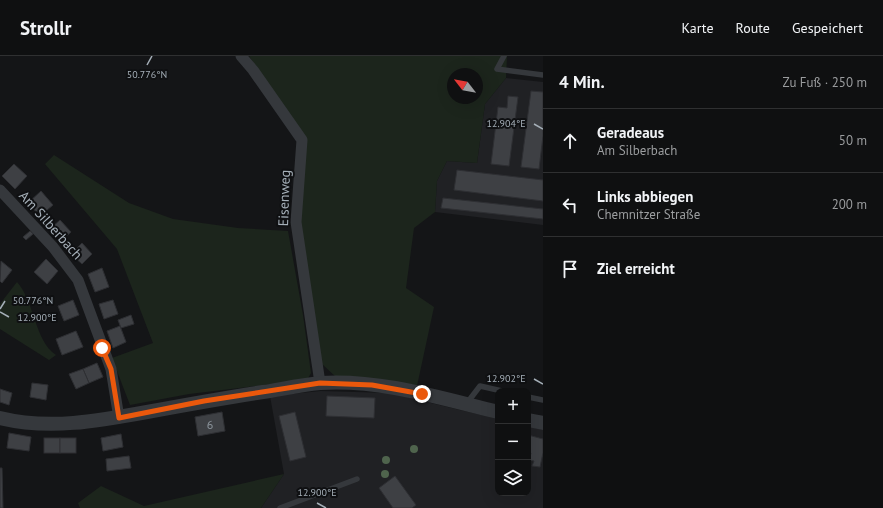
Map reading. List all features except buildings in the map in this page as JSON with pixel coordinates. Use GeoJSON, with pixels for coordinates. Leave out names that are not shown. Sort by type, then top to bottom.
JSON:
{"type":"FeatureCollection","features":[{"type":"Feature","properties":{"kind":"street","name":"Eisenweg"},"geometry":{"type":"LineString","coordinates":[[241,56],[254,70],[302,140],[296,222],[320,383]]}},
{"type":"Feature","properties":{"kind":"street","name":"Am Silberbach"},"geometry":{"type":"LineString","coordinates":[[0,190],[53,247],[78,280],[111,369],[119,418]]}},
{"type":"Feature","properties":{"kind":"street"},"geometry":{"type":"LineString","coordinates":[[0,418],[37,424],[60,424],[119,418],[204,401],[320,383],[372,385],[422,394],[495,411]]}},
{"type":"Feature","properties":{"kind":"street"},"geometry":{"type":"LineString","coordinates":[[531,421],[543,423]]}},
{"type":"Feature","properties":{"kind":"lane"},"geometry":{"type":"LineString","coordinates":[[504,56],[497,69],[543,75]]}},
{"type":"Feature","properties":{"kind":"lane"},"geometry":{"type":"LineString","coordinates":[[466,405],[480,386],[495,389]]}},
{"type":"Feature","properties":{"kind":"lane"},"geometry":{"type":"LineString","coordinates":[[531,398],[543,400]]}},
{"type":"Feature","properties":{"kind":"lane"},"geometry":{"type":"LineString","coordinates":[[280,508],[356,479]]}},
{"type":"Feature","properties":{"kind":"shaded area"},"geometry":{"type":"Polygon","coordinates":[[[249,56],[507,56],[506,78],[485,104],[477,163],[447,161],[437,181],[435,212],[414,228],[406,288],[434,307],[417,386],[337,378],[322,364],[299,221],[304,139],[249,56]]]}},
{"type":"Feature","properties":{"kind":"shaded area"},"geometry":{"type":"Polygon","coordinates":[[[506,78],[543,82],[543,225],[435,212],[437,181],[447,161],[477,163],[485,104],[506,78]]]}},
{"type":"Feature","properties":{"kind":"shaded area"},"geometry":{"type":"Polygon","coordinates":[[[54,155],[129,203],[173,219],[238,228],[288,231],[303,315],[311,373],[307,380],[189,394],[130,405],[112,358],[153,343],[117,249],[45,164],[54,155]]]}},
{"type":"Feature","properties":{"kind":"shaded area"},"geometry":{"type":"Polygon","coordinates":[[[17,282],[28,300],[43,340],[56,355],[49,360],[0,329],[0,304],[17,282]]]}},
{"type":"Feature","properties":{"kind":"shaded area"},"geometry":{"type":"Polygon","coordinates":[[[321,391],[389,393],[495,418],[495,496],[531,496],[531,427],[543,430],[543,508],[261,508],[284,474],[270,396],[321,391]]]}},
{"type":"Feature","properties":{"kind":"shaded area"},"geometry":{"type":"Polygon","coordinates":[[[284,474],[261,508],[80,508],[78,503],[101,486],[144,506],[284,474]]]}},
{"type":"Feature","properties":{"kind":"route"},"geometry":{"type":"LineString","coordinates":[[102,348],[111,369],[119,418],[204,401],[320,383],[372,385],[422,394]]}}]}
